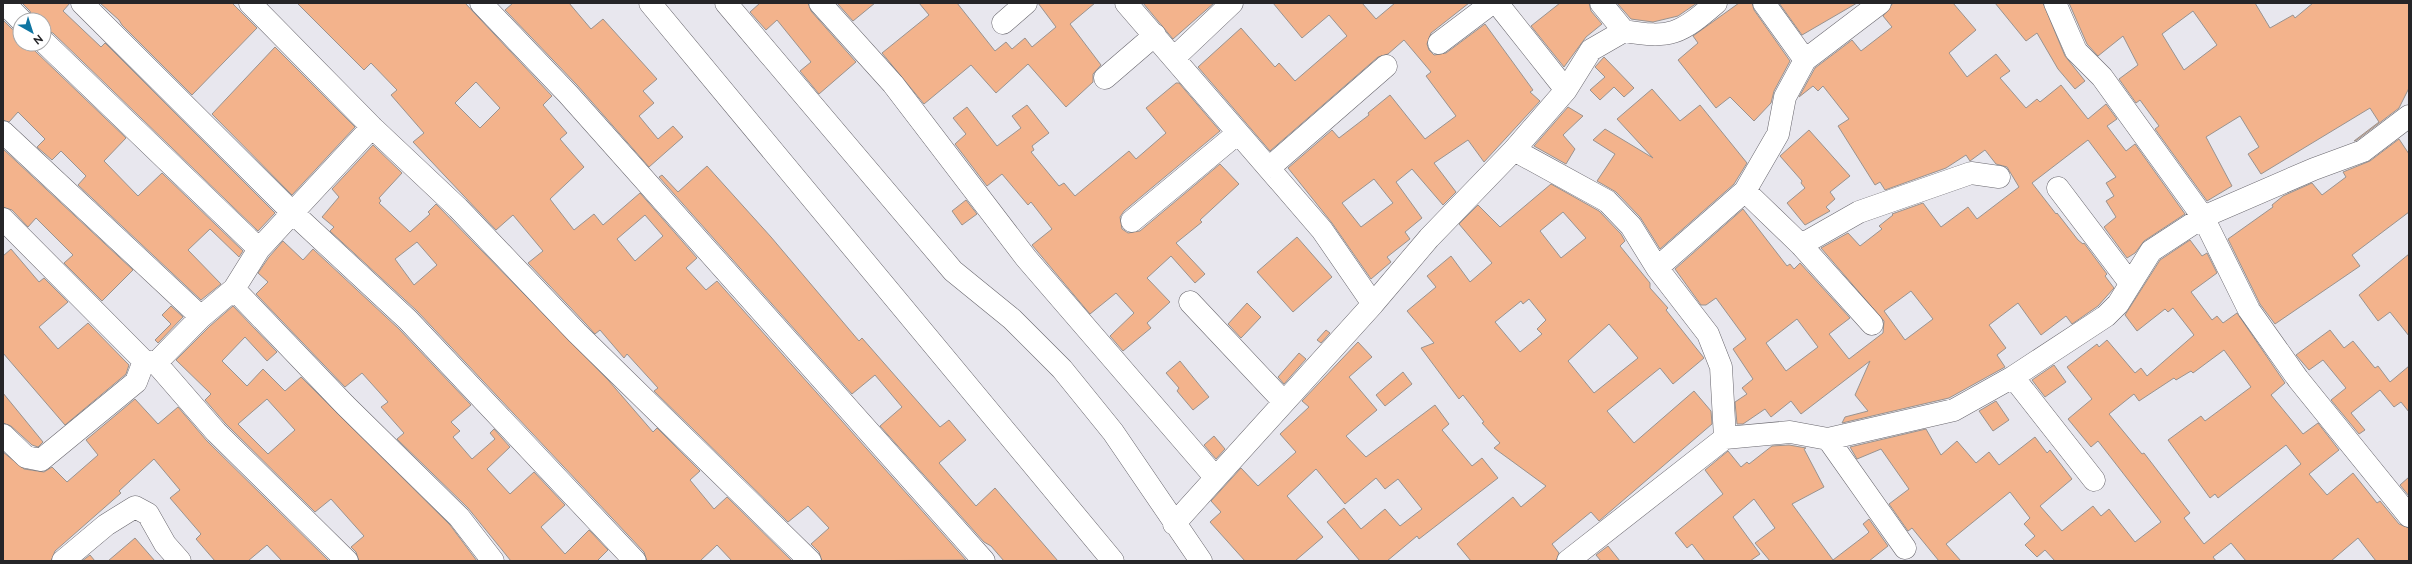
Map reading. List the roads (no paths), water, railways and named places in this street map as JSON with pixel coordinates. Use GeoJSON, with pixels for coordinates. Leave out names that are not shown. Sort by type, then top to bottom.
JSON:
{"type":"FeatureCollection","features":[{"type":"Feature","properties":{"kind":"street"},"geometry":{"type":"LineString","coordinates":[[4,3],[13,12]]}},
{"type":"Feature","properties":{"kind":"street"},"geometry":{"type":"LineString","coordinates":[[82,3],[293,213],[408,320],[624,557]]}},
{"type":"Feature","properties":{"kind":"street"},"geometry":{"type":"LineString","coordinates":[[250,3],[372,127],[458,208],[577,332],[810,561]]}},
{"type":"Feature","properties":{"kind":"street"},"geometry":{"type":"LineString","coordinates":[[481,3],[568,94],[984,561]]}},
{"type":"Feature","properties":{"kind":"street"},"geometry":{"type":"LineString","coordinates":[[650,3],[1113,561]]}},
{"type":"Feature","properties":{"kind":"street"},"geometry":{"type":"LineString","coordinates":[[726,3],[953,271],[1012,319],[1062,369],[1113,432],[1174,524],[1201,561]]}},
{"type":"Feature","properties":{"kind":"street"},"geometry":{"type":"LineString","coordinates":[[820,3],[893,84],[1026,258],[1215,477]]}},
{"type":"Feature","properties":{"kind":"street"},"geometry":{"type":"LineString","coordinates":[[1003,23],[1026,3]]}},
{"type":"Feature","properties":{"kind":"street"},"geometry":{"type":"LineString","coordinates":[[1126,3],[1270,167],[1322,230],[1373,304]]}},
{"type":"Feature","properties":{"kind":"street"},"geometry":{"type":"LineString","coordinates":[[1174,58],[1232,3]]}},
{"type":"Feature","properties":{"kind":"street"},"geometry":{"type":"LineString","coordinates":[[1439,43],[1492,3]]}},
{"type":"Feature","properties":{"kind":"street"},"geometry":{"type":"LineString","coordinates":[[1497,3],[1566,90]]}},
{"type":"Feature","properties":{"kind":"street"},"geometry":{"type":"LineString","coordinates":[[1601,3],[1624,31]]}},
{"type":"Feature","properties":{"kind":"street"},"geometry":{"type":"LineString","coordinates":[[1174,524],[1373,304],[1429,238],[1514,150],[1566,90],[1591,50],[1624,31],[1646,34],[1669,34],[1691,25],[1716,3]]}},
{"type":"Feature","properties":{"kind":"street"},"geometry":{"type":"LineString","coordinates":[[1764,3],[1805,60]]}},
{"type":"Feature","properties":{"kind":"street"},"geometry":{"type":"LineString","coordinates":[[1657,268],[1745,191],[1778,134],[1785,97],[1805,60],[1880,3]]}},
{"type":"Feature","properties":{"kind":"street"},"geometry":{"type":"LineString","coordinates":[[2055,3],[2076,51],[2102,77],[2204,217],[2248,310],[2298,379],[2409,516]]}},
{"type":"Feature","properties":{"kind":"street"},"geometry":{"type":"LineString","coordinates":[[1105,78],[1155,35]]}},
{"type":"Feature","properties":{"kind":"street"},"geometry":{"type":"LineString","coordinates":[[52,50],[260,249]]}},
{"type":"Feature","properties":{"kind":"street"},"geometry":{"type":"LineString","coordinates":[[1270,167],[1386,66]]}},
{"type":"Feature","properties":{"kind":"street"},"geometry":{"type":"LineString","coordinates":[[1568,561],[1725,438],[1790,432],[1828,439],[1954,410],[2013,378],[2106,316],[2118,304],[2151,251],[2204,217],[2314,169],[2363,152],[2409,116]]}},
{"type":"Feature","properties":{"kind":"street"},"geometry":{"type":"LineString","coordinates":[[3,435],[26,457],[41,460],[136,382],[150,362],[234,289],[260,249],[372,127]]}},
{"type":"Feature","properties":{"kind":"street"},"geometry":{"type":"LineString","coordinates":[[3,132],[201,317]]}},
{"type":"Feature","properties":{"kind":"street"},"geometry":{"type":"LineString","coordinates":[[1132,221],[1238,132]]}},
{"type":"Feature","properties":{"kind":"street"},"geometry":{"type":"LineString","coordinates":[[1514,150],[1607,201],[1631,226],[1657,268],[1708,334],[1721,367],[1725,438]]}},
{"type":"Feature","properties":{"kind":"street"},"geometry":{"type":"LineString","coordinates":[[1801,245],[1859,212],[1971,173],[1999,177]]}},
{"type":"Feature","properties":{"kind":"street"},"geometry":{"type":"LineString","coordinates":[[2058,188],[2130,283]]}},
{"type":"Feature","properties":{"kind":"street"},"geometry":{"type":"LineString","coordinates":[[1745,191],[1801,245],[1872,324]]}},
{"type":"Feature","properties":{"kind":"street"},"geometry":{"type":"LineString","coordinates":[[7,230],[150,362],[216,432],[347,561]]}},
{"type":"Feature","properties":{"kind":"street"},"geometry":{"type":"LineString","coordinates":[[234,289],[345,404],[459,517],[493,561]]}},
{"type":"Feature","properties":{"kind":"street"},"geometry":{"type":"LineString","coordinates":[[1190,302],[1284,402]]}},
{"type":"Feature","properties":{"kind":"street"},"geometry":{"type":"LineString","coordinates":[[2013,378],[2094,480]]}},
{"type":"Feature","properties":{"kind":"street"},"geometry":{"type":"LineString","coordinates":[[1828,439],[1905,548]]}},
{"type":"Feature","properties":{"kind":"street"},"geometry":{"type":"LineString","coordinates":[[63,561],[106,525],[136,507],[148,514],[166,544],[180,561]]}}]}
